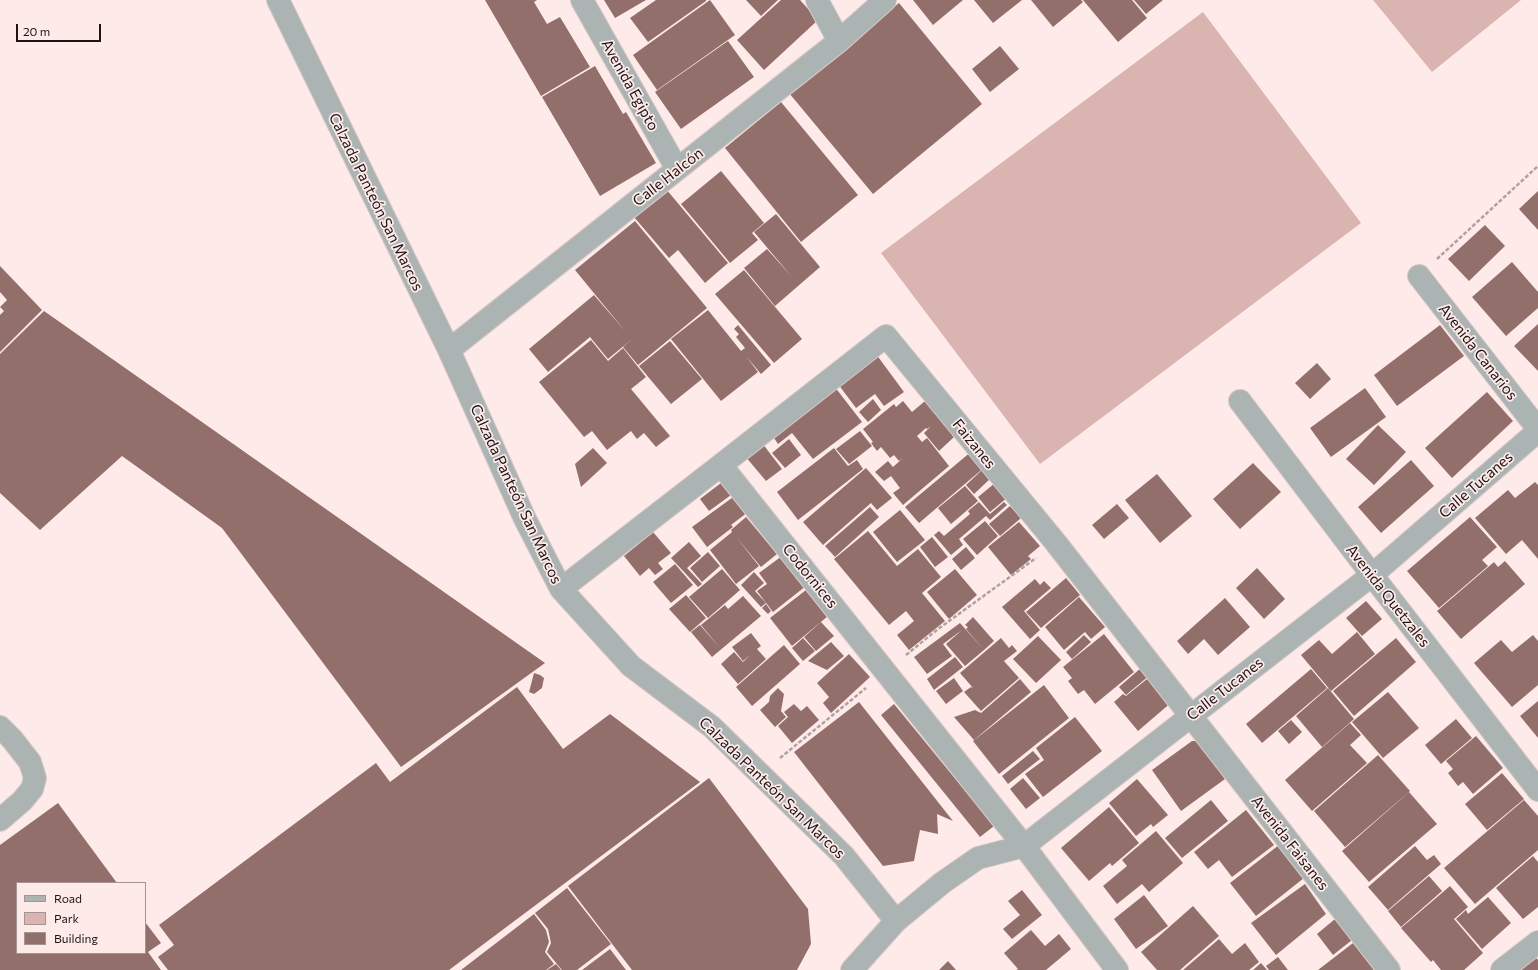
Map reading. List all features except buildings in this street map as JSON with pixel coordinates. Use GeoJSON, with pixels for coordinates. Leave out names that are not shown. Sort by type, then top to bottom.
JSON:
{"type":"FeatureCollection","features":[{"type":"Feature","properties":{"kind":"street","name":"Calzada Panteón San Marcos"},"geometry":{"type":"LineString","coordinates":[[278,0],[449,350],[525,519],[561,589],[631,666],[712,727],[844,856],[896,921]]}},
{"type":"Feature","properties":{"kind":"street","name":"Avenida Egipto"},"geometry":{"type":"LineString","coordinates":[[582,0],[677,169]]}},
{"type":"Feature","properties":{"kind":"street"},"geometry":{"type":"LineString","coordinates":[[817,0],[839,41]]}},
{"type":"Feature","properties":{"kind":"street","name":"Calle Halcón"},"geometry":{"type":"LineString","coordinates":[[449,350],[839,41],[885,0]]}},
{"type":"Feature","properties":{"kind":"street","name":"Avenida Canarios"},"geometry":{"type":"LineString","coordinates":[[1419,276],[1538,430]]}},
{"type":"Feature","properties":{"kind":"street","name":"Faizanes"},"geometry":{"type":"LineString","coordinates":[[721,465],[886,336],[1056,543],[1191,716]]}},
{"type":"Feature","properties":{"kind":"street","name":"Avenida Quetzales"},"geometry":{"type":"LineString","coordinates":[[1240,401],[1538,790]]}},
{"type":"Feature","properties":{"kind":"street","name":"Calle Tucanes"},"geometry":{"type":"LineString","coordinates":[[896,921],[942,883],[978,858],[1024,846],[1372,575],[1538,430]]}},
{"type":"Feature","properties":{"kind":"street"},"geometry":{"type":"LineString","coordinates":[[561,589],[721,465]]}},
{"type":"Feature","properties":{"kind":"street","name":"Codornices"},"geometry":{"type":"LineString","coordinates":[[721,465],[1024,846],[1117,970]]}},
{"type":"Feature","properties":{"kind":"street","name":"Avenida Faisanes"},"geometry":{"type":"LineString","coordinates":[[1191,716],[1389,970]]}},
{"type":"Feature","properties":{"kind":"street"},"geometry":{"type":"LineString","coordinates":[[0,820],[22,801],[32,789],[35,778],[30,762],[4,738]]}},
{"type":"Feature","properties":{"kind":"street"},"geometry":{"type":"LineString","coordinates":[[852,970],[896,921]]}},
{"type":"Feature","properties":{"kind":"street"},"geometry":{"type":"LineString","coordinates":[[1502,970],[1538,942]]}},
{"type":"Feature","properties":{"kind":"path"},"geometry":{"type":"LineString","coordinates":[[1419,276],[1538,166]]}},
{"type":"Feature","properties":{"kind":"green space"},"geometry":{"type":"Polygon","coordinates":[[[1373,0],[1521,0],[1432,72],[1373,0]]]}},
{"type":"Feature","properties":{"kind":"green space"},"geometry":{"type":"Polygon","coordinates":[[[1203,12],[1361,223],[1040,464],[881,253],[1203,12]]]}}]}
